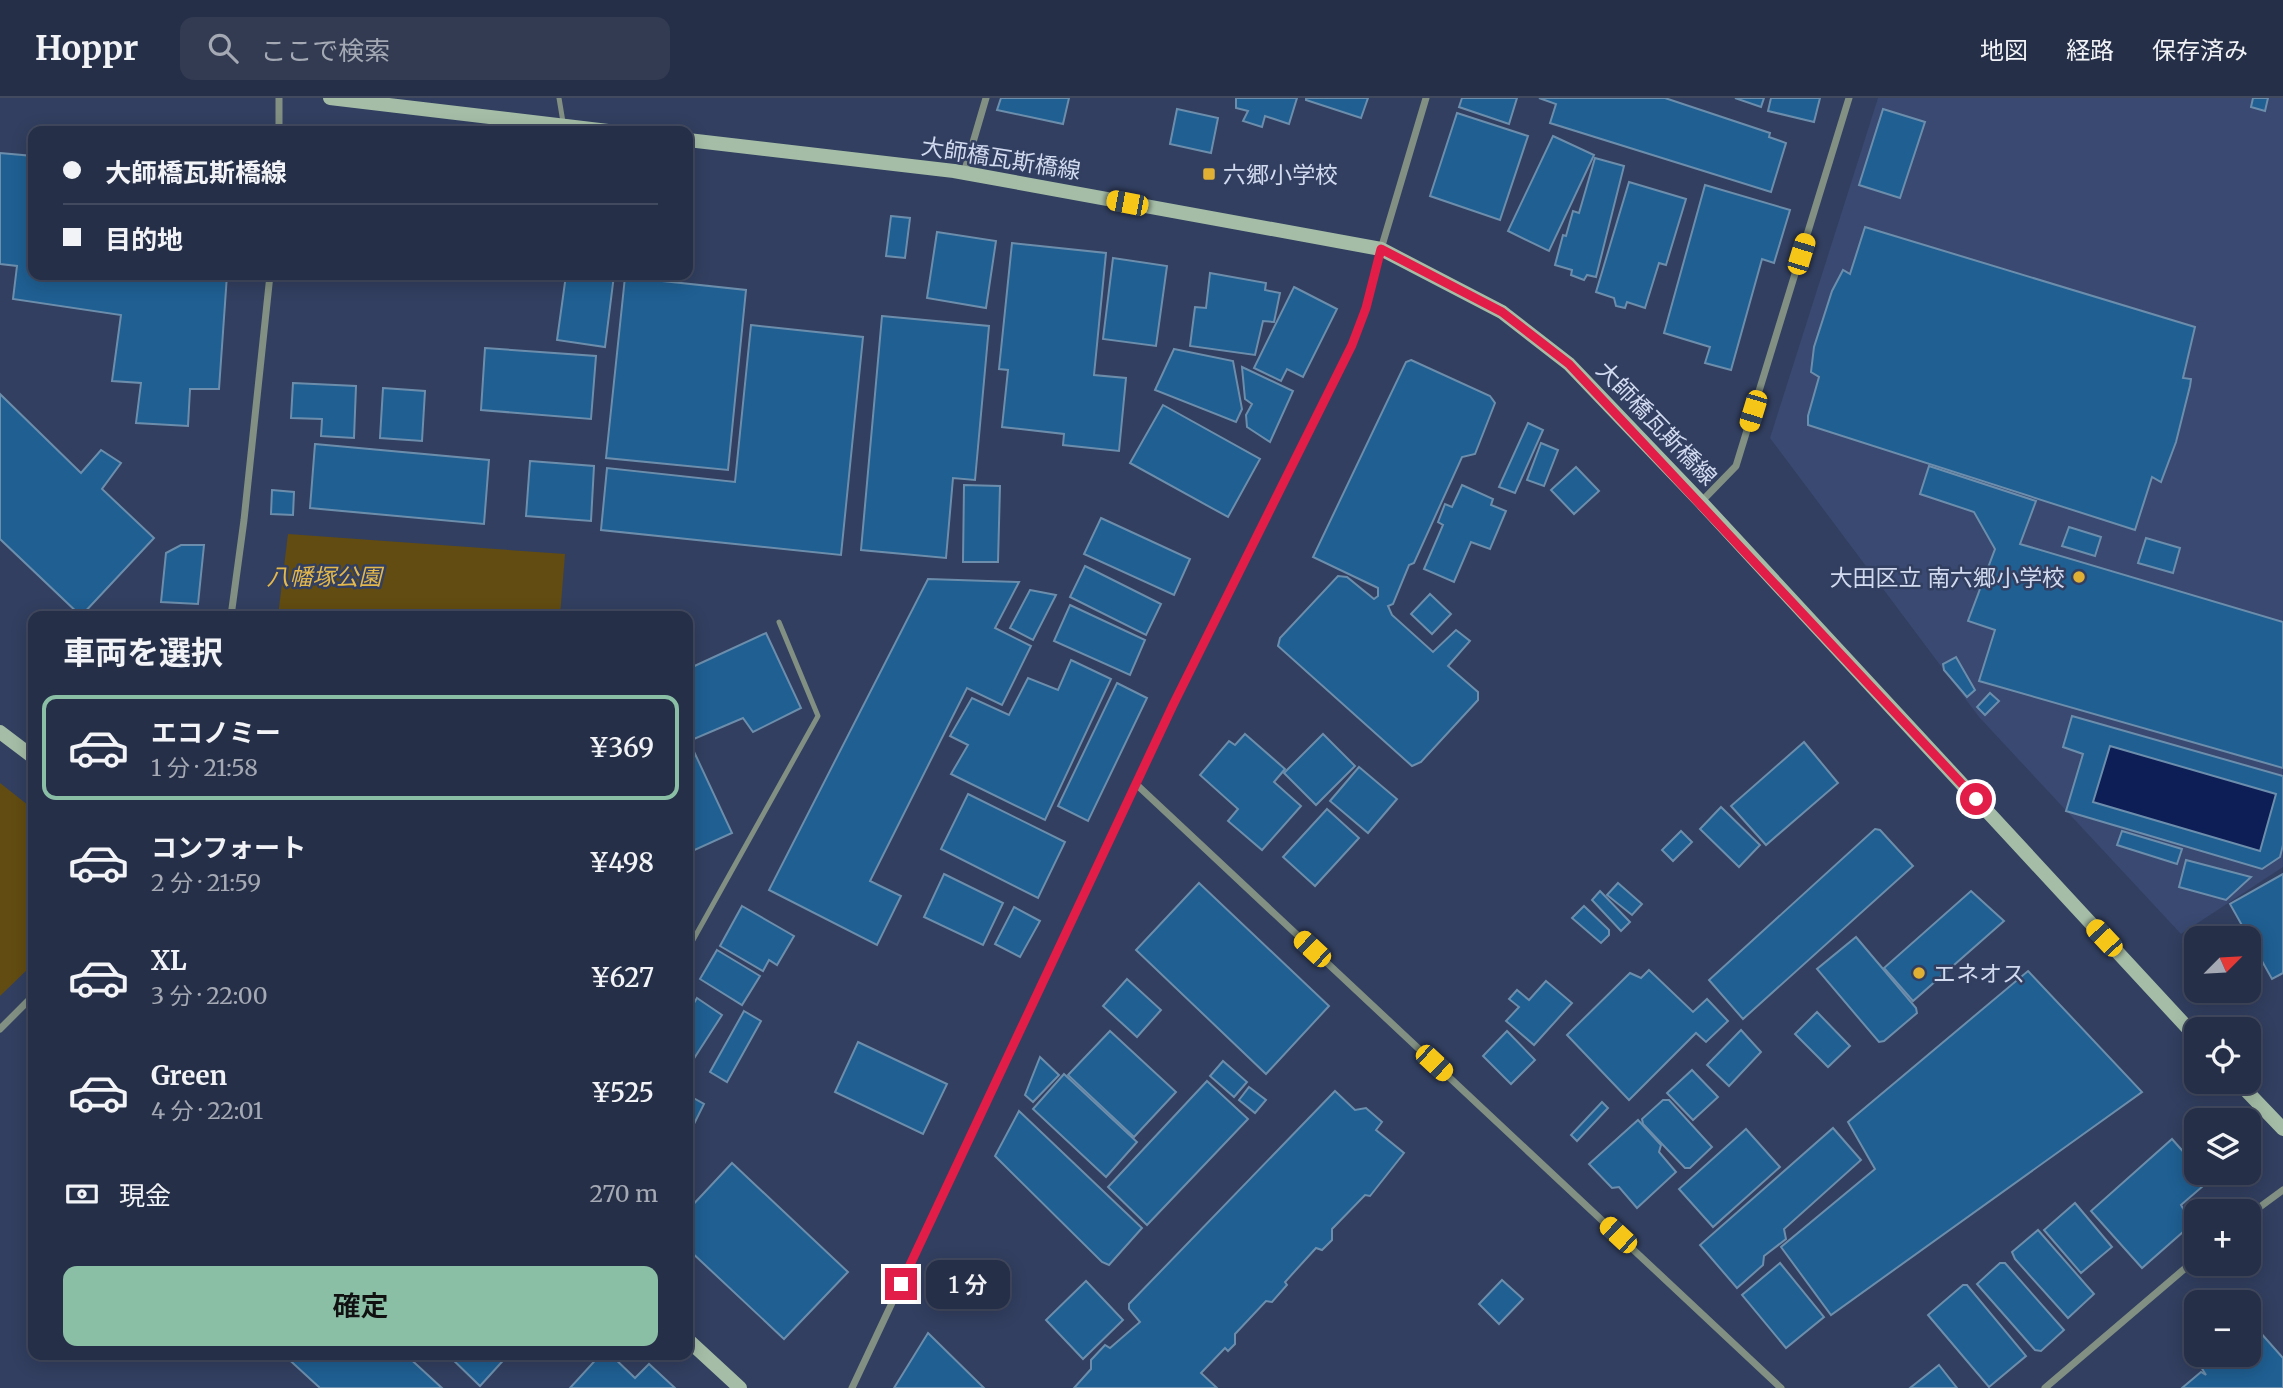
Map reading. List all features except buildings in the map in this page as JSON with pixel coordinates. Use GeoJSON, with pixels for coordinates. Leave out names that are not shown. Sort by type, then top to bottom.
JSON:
{"type":"FeatureCollection","features":[{"type":"Feature","properties":{"kind":"street"},"geometry":{"type":"LineString","coordinates":[[279,98],[279,126]]}},
{"type":"Feature","properties":{"kind":"street"},"geometry":{"type":"LineString","coordinates":[[330,98],[564,126]]}},
{"type":"Feature","properties":{"kind":"street"},"geometry":{"type":"LineString","coordinates":[[964,173],[986,98]]}},
{"type":"Feature","properties":{"kind":"street"},"geometry":{"type":"LineString","coordinates":[[852,1388],[1136,784],[1352,345],[1366,308],[1426,98]]}},
{"type":"Feature","properties":{"kind":"street"},"geometry":{"type":"LineString","coordinates":[[1700,502],[1737,466],[1849,98]]}},
{"type":"Feature","properties":{"kind":"street","name":"大師橋瓦斯橋線"},"geometry":{"type":"LineString","coordinates":[[693,141],[964,173],[1381,249],[1502,312],[1569,364],[2184,1024]]}},
{"type":"Feature","properties":{"kind":"street"},"geometry":{"type":"LineString","coordinates":[[232,611],[269,280]]}},
{"type":"Feature","properties":{"kind":"street"},"geometry":{"type":"LineString","coordinates":[[0,732],[28,753]]}},
{"type":"Feature","properties":{"kind":"street"},"geometry":{"type":"LineString","coordinates":[[1136,784],[1781,1388]]}},
{"type":"Feature","properties":{"kind":"street"},"geometry":{"type":"LineString","coordinates":[[0,1029],[28,1001]]}},
{"type":"Feature","properties":{"kind":"street"},"geometry":{"type":"LineString","coordinates":[[2249,1094],[2283,1129]]}},
{"type":"Feature","properties":{"kind":"street"},"geometry":{"type":"LineString","coordinates":[[2261,1206],[2283,1190]]}},
{"type":"Feature","properties":{"kind":"street"},"geometry":{"type":"LineString","coordinates":[[2045,1388],[2184,1269]]}},
{"type":"Feature","properties":{"kind":"street"},"geometry":{"type":"LineString","coordinates":[[693,1345],[740,1388]]}},
{"type":"Feature","properties":{"kind":"lane"},"geometry":{"type":"LineString","coordinates":[[559,98],[564,126]]}},
{"type":"Feature","properties":{"kind":"lane"},"geometry":{"type":"LineString","coordinates":[[693,940],[818,716],[779,622]]}},
{"type":"Feature","properties":{"kind":"shaded area","name":"大田区立 南六郷小学校"},"geometry":{"type":"Polygon","coordinates":[[[1878,98],[2283,98],[2283,867],[2193,926],[2184,926],[2184,932],[2181,934],[1979,717],[1770,438],[1878,98]]]}},
{"type":"Feature","properties":{"kind":"shaded area"},"geometry":{"type":"Polygon","coordinates":[[[2110,746],[2276,794],[2260,851],[2093,802],[2110,746]]]}},
{"type":"Feature","properties":{"kind":"green space","name":"八幡塚公園"},"geometry":{"type":"Polygon","coordinates":[[[288,534],[565,554],[560,611],[279,611],[288,534]]]}},
{"type":"Feature","properties":{"kind":"green space"},"geometry":{"type":"Polygon","coordinates":[[[0,783],[28,805],[28,969],[0,996],[0,783]]]}},
{"type":"Feature","properties":{"kind":"place","name":"六郷小学校"},"geometry":{"type":"Point","coordinates":[1209,174]}},
{"type":"Feature","properties":{"kind":"place","name":"大田区立 南六郷小学校"},"geometry":{"type":"Point","coordinates":[2079,577]}},
{"type":"Feature","properties":{"kind":"place","name":"エネオス"},"geometry":{"type":"Point","coordinates":[1919,973]}},
{"type":"Feature","properties":{"kind":"route"},"geometry":{"type":"LineString","coordinates":[[901,1284],[1173,705],[1352,345],[1366,308],[1381,249],[1502,312],[1569,364],[1976,799]]}}]}
